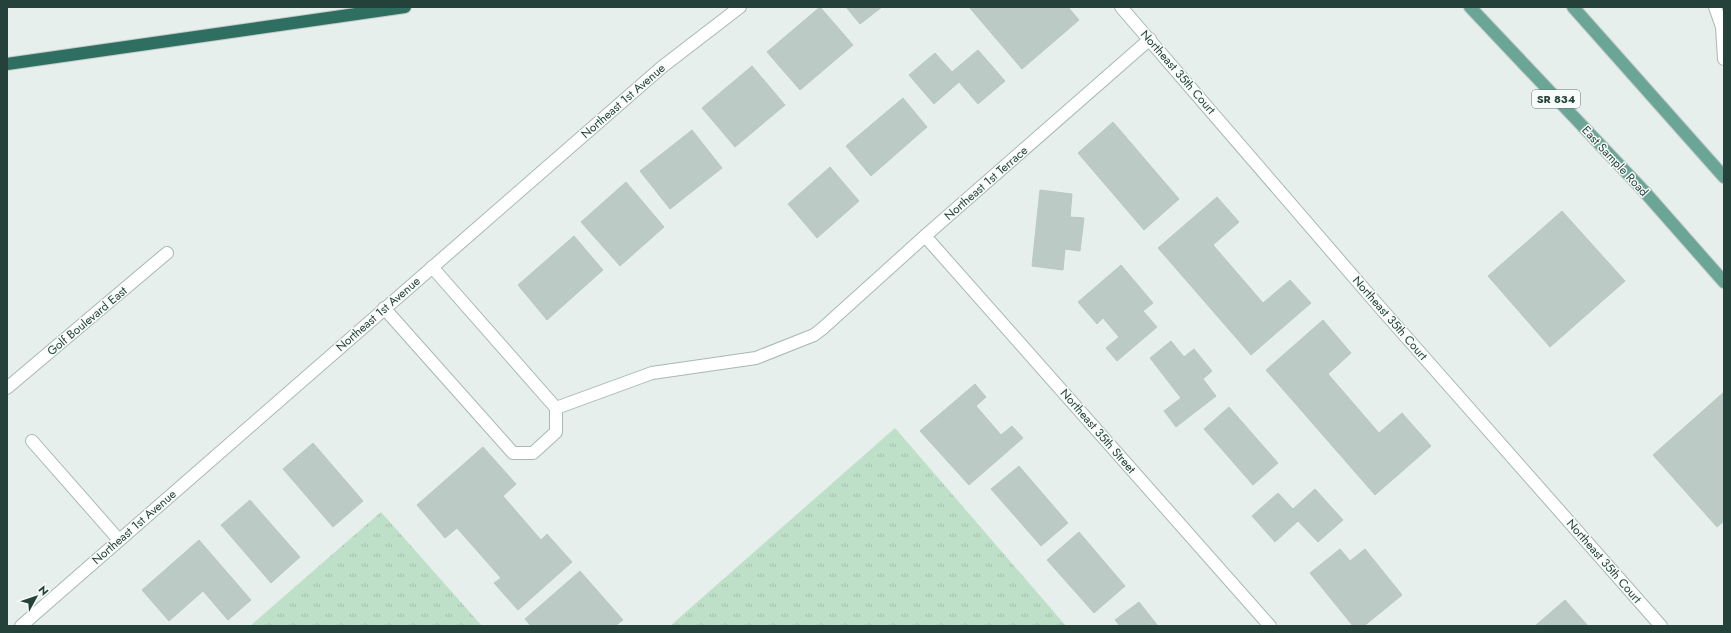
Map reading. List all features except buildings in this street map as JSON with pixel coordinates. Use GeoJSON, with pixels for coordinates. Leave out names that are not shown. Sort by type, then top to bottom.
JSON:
{"type":"FeatureCollection","features":[{"type":"Feature","properties":{"kind":"highway"},"geometry":{"type":"LineString","coordinates":[[7,64],[405,7]]}},
{"type":"Feature","properties":{"kind":"main road","name":"East Sample Road"},"geometry":{"type":"LineString","coordinates":[[1470,7],[1642,190],[1724,282]]}},
{"type":"Feature","properties":{"kind":"main road"},"geometry":{"type":"LineString","coordinates":[[1573,7],[1724,177]]}},
{"type":"Feature","properties":{"kind":"street","name":"Northeast 1st Avenue"},"geometry":{"type":"LineString","coordinates":[[21,626],[662,67],[740,7]]}},
{"type":"Feature","properties":{"kind":"street","name":"Northeast 35th Court"},"geometry":{"type":"LineString","coordinates":[[1121,7],[1377,304],[1661,626]]}},
{"type":"Feature","properties":{"kind":"street"},"geometry":{"type":"LineString","coordinates":[[1715,7],[1722,27],[1724,59]]}},
{"type":"Feature","properties":{"kind":"street","name":"Northeast 1st Terrace"},"geometry":{"type":"LineString","coordinates":[[556,408],[652,373],[756,358],[814,335],[1150,39]]}},
{"type":"Feature","properties":{"kind":"street","name":"Northeast 35th Street"},"geometry":{"type":"LineString","coordinates":[[925,236],[1270,626]]}},
{"type":"Feature","properties":{"kind":"street","name":"Golf Boulevard East"},"geometry":{"type":"LineString","coordinates":[[7,388],[167,253]]}},
{"type":"Feature","properties":{"kind":"street"},"geometry":{"type":"LineString","coordinates":[[384,308],[513,453],[533,453],[556,432],[556,408],[432,267]]}},
{"type":"Feature","properties":{"kind":"street"},"geometry":{"type":"LineString","coordinates":[[32,441],[119,540]]}},
{"type":"Feature","properties":{"kind":"green space"},"geometry":{"type":"Polygon","coordinates":[[[895,428],[1066,626],[670,626],[895,428]]]}},
{"type":"Feature","properties":{"kind":"green space"},"geometry":{"type":"Polygon","coordinates":[[[381,512],[482,626],[250,626],[381,512]]]}}]}
